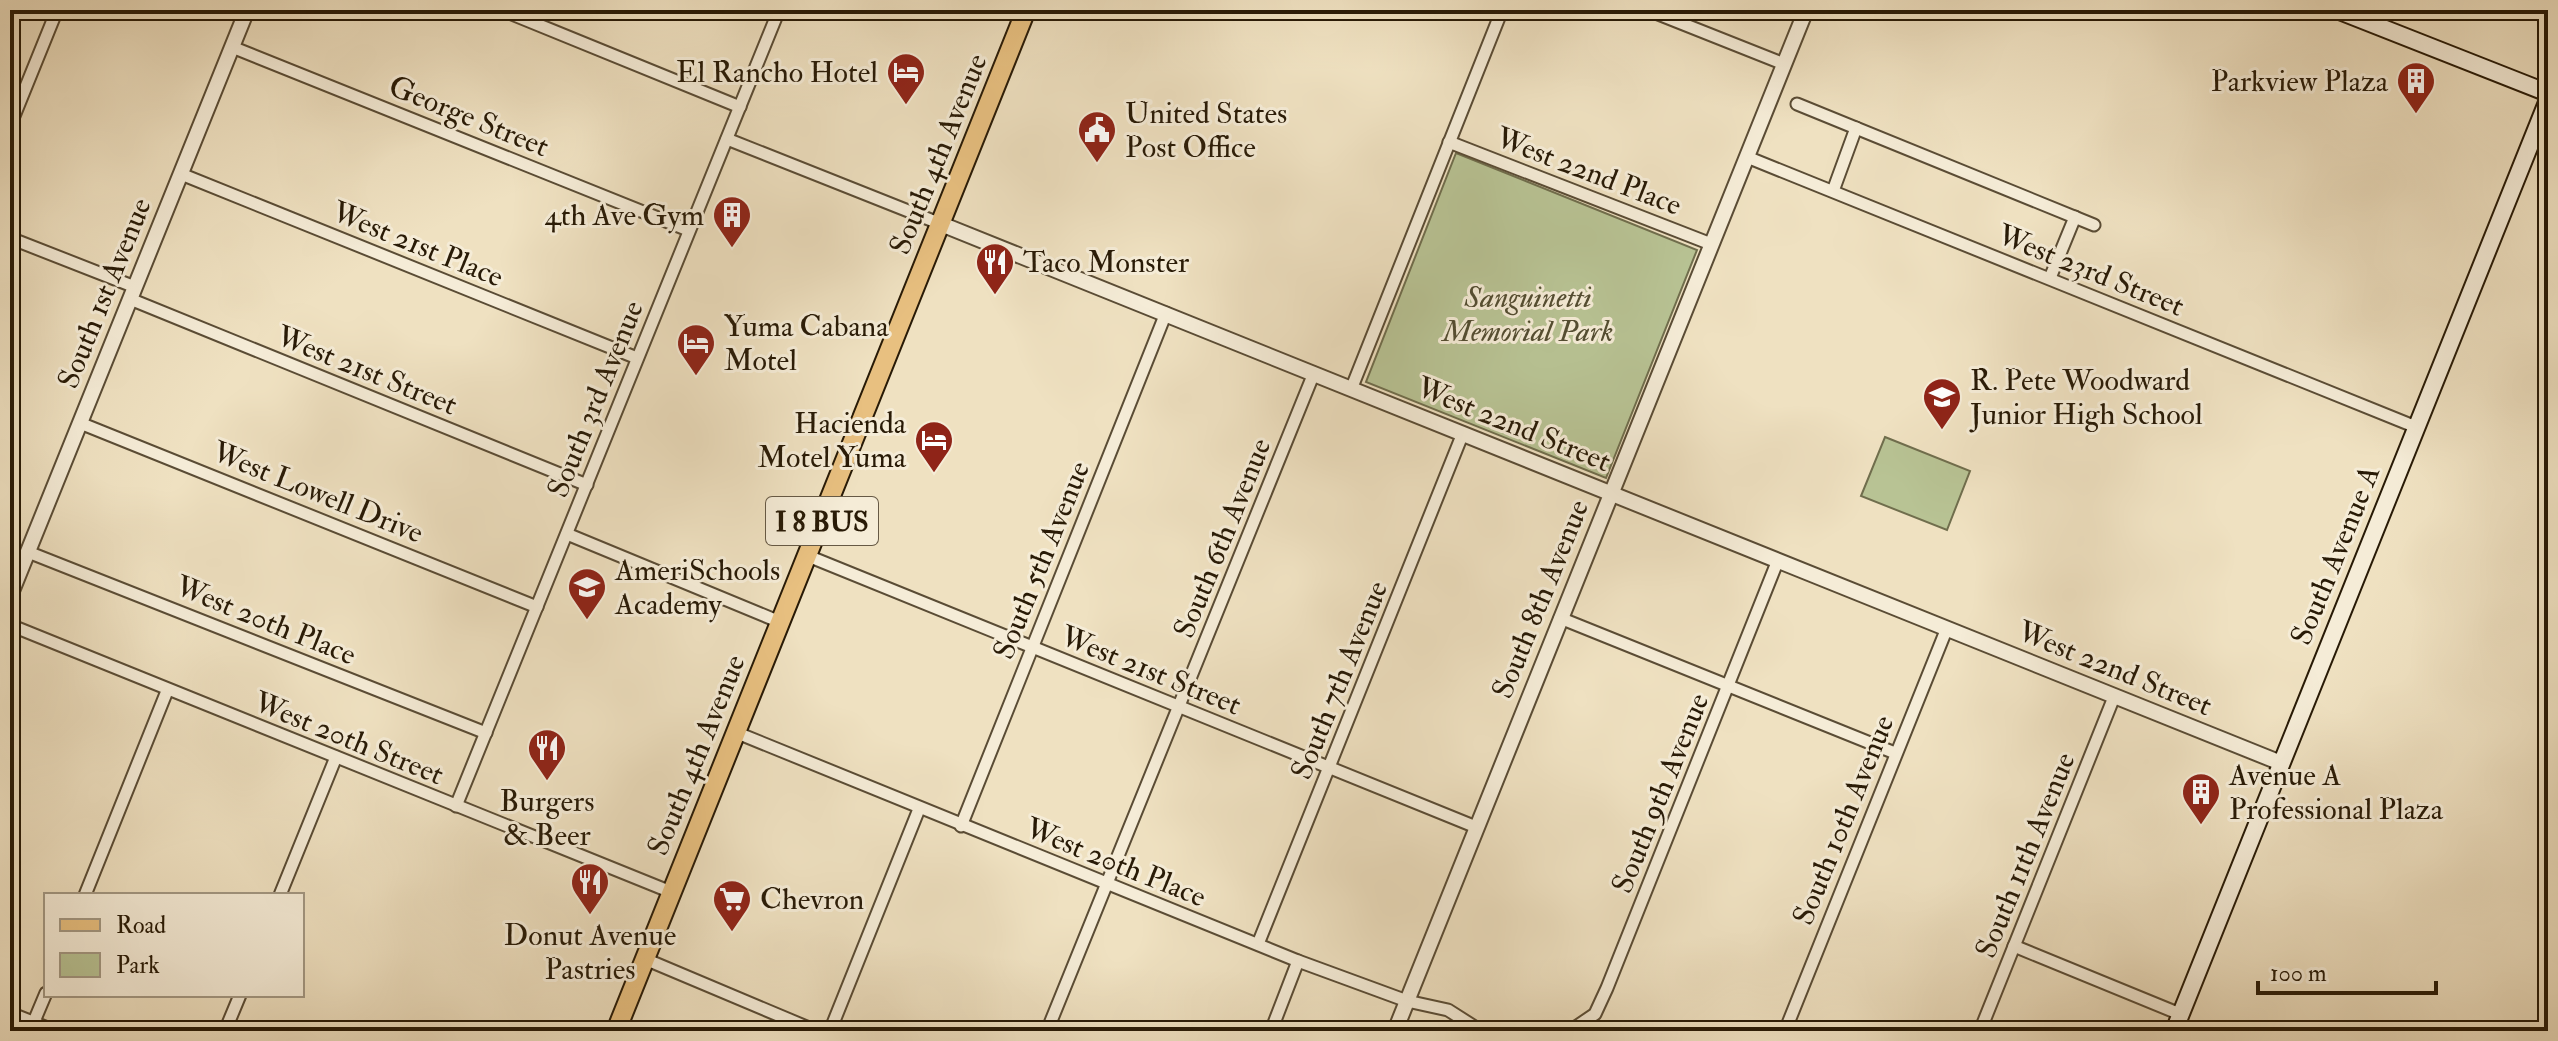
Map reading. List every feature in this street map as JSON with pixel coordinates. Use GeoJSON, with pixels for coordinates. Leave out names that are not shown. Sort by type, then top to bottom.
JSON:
{"type":"FeatureCollection","features":[{"type":"Feature","properties":{"kind":"main road","name":"South 4th Avenue"},"geometry":{"type":"LineString","coordinates":[[616,1031],[1026,10]]}},
{"type":"Feature","properties":{"kind":"main road"},"geometry":{"type":"LineString","coordinates":[[2337,10],[2548,93]]}},
{"type":"Feature","properties":{"kind":"main road","name":"South Avenue A"},"geometry":{"type":"LineString","coordinates":[[2174,1031],[2548,100]]}},
{"type":"Feature","properties":{"kind":"street"},"geometry":{"type":"LineString","coordinates":[[10,126],[57,10]]}},
{"type":"Feature","properties":{"kind":"street","name":"South 1st Avenue"},"geometry":{"type":"LineString","coordinates":[[10,596],[247,10]]}},
{"type":"Feature","properties":{"kind":"street"},"geometry":{"type":"LineString","coordinates":[[502,10],[740,107]]}},
{"type":"Feature","properties":{"kind":"street","name":"South 3rd Avenue"},"geometry":{"type":"LineString","coordinates":[[456,806],[779,10]]}},
{"type":"Feature","properties":{"kind":"street"},"geometry":{"type":"LineString","coordinates":[[1352,387],[1502,10]]}},
{"type":"Feature","properties":{"kind":"street"},"geometry":{"type":"LineString","coordinates":[[1648,10],[1784,64]]}},
{"type":"Feature","properties":{"kind":"street","name":"South 8th Avenue"},"geometry":{"type":"LineString","coordinates":[[1395,1031],[1806,10]]}},
{"type":"Feature","properties":{"kind":"street","name":"George Street"},"geometry":{"type":"LineString","coordinates":[[232,47],[688,230]]}},
{"type":"Feature","properties":{"kind":"street"},"geometry":{"type":"LineString","coordinates":[[1797,104],[2094,225]]}},
{"type":"Feature","properties":{"kind":"street"},"geometry":{"type":"LineString","coordinates":[[1833,191],[1856,128]]}},
{"type":"Feature","properties":{"kind":"street","name":"West 22nd Street"},"geometry":{"type":"LineString","coordinates":[[727,139],[1352,387],[2281,763]]}},
{"type":"Feature","properties":{"kind":"street","name":"West 22nd Place"},"geometry":{"type":"LineString","coordinates":[[1449,142],[1711,244]]}},
{"type":"Feature","properties":{"kind":"street","name":"West 23rd Street"},"geometry":{"type":"LineString","coordinates":[[1747,157],[2416,427]]}},
{"type":"Feature","properties":{"kind":"street","name":"West 21st Place"},"geometry":{"type":"LineString","coordinates":[[181,174],[637,358]]}},
{"type":"Feature","properties":{"kind":"street"},"geometry":{"type":"LineString","coordinates":[[2050,278],[2075,217]]}},
{"type":"Feature","properties":{"kind":"street","name":"West 21st Street"},"geometry":{"type":"LineString","coordinates":[[10,238],[132,293],[587,485]]}},
{"type":"Feature","properties":{"kind":"street","name":"South 5th Avenue"},"geometry":{"type":"LineString","coordinates":[[961,826],[1166,313]]}},
{"type":"Feature","properties":{"kind":"street","name":"South 6th Avenue"},"geometry":{"type":"LineString","coordinates":[[1047,1031],[1314,373]]}},
{"type":"Feature","properties":{"kind":"street","name":"West Lowell Drive"},"geometry":{"type":"LineString","coordinates":[[80,423],[537,607]]}},
{"type":"Feature","properties":{"kind":"street","name":"South 7th Avenue"},"geometry":{"type":"LineString","coordinates":[[1258,944],[1463,433]]}},
{"type":"Feature","properties":{"kind":"street"},"geometry":{"type":"LineString","coordinates":[[567,534],[780,622]]}},
{"type":"Feature","properties":{"kind":"street","name":"West 20th Place"},"geometry":{"type":"LineString","coordinates":[[28,552],[486,733]]}},
{"type":"Feature","properties":{"kind":"street","name":"West 21st Street"},"geometry":{"type":"LineString","coordinates":[[808,556],[1476,827]]}},
{"type":"Feature","properties":{"kind":"street","name":"South 9th Avenue"},"geometry":{"type":"LineString","coordinates":[[1570,1031],[1595,1014],[1607,988],[1778,560]]}},
{"type":"Feature","properties":{"kind":"street"},"geometry":{"type":"LineString","coordinates":[[1560,618],[1895,753]]}},
{"type":"Feature","properties":{"kind":"street","name":"West 20th Street"},"geometry":{"type":"LineString","coordinates":[[10,625],[671,892]]}},
{"type":"Feature","properties":{"kind":"street","name":"South 10th Avenue"},"geometry":{"type":"LineString","coordinates":[[1785,1031],[1947,628]]}},
{"type":"Feature","properties":{"kind":"street"},"geometry":{"type":"LineString","coordinates":[[86,893],[167,691]]}},
{"type":"Feature","properties":{"kind":"street","name":"South 11th Avenue"},"geometry":{"type":"LineString","coordinates":[[1980,1031],[2114,697]]}},
{"type":"Feature","properties":{"kind":"street","name":"West 20th Place"},"geometry":{"type":"LineString","coordinates":[[735,732],[1298,961],[1407,1001],[1448,1010],[1481,1031]]}},
{"type":"Feature","properties":{"kind":"street"},"geometry":{"type":"LineString","coordinates":[[281,893],[336,757]]}},
{"type":"Feature","properties":{"kind":"street"},"geometry":{"type":"LineString","coordinates":[[830,1031],[919,809]]}},
{"type":"Feature","properties":{"kind":"street"},"geometry":{"type":"LineString","coordinates":[[2014,946],[2180,1014]]}},
{"type":"Feature","properties":{"kind":"street"},"geometry":{"type":"LineString","coordinates":[[645,959],[816,1031]]}},
{"type":"Feature","properties":{"kind":"street"},"geometry":{"type":"LineString","coordinates":[[1271,1031],[1298,961]]}},
{"type":"Feature","properties":{"kind":"street"},"geometry":{"type":"LineString","coordinates":[[32,1027],[44,997]]}},
{"type":"Feature","properties":{"kind":"street"},"geometry":{"type":"LineString","coordinates":[[225,1031],[239,997]]}},
{"type":"Feature","properties":{"kind":"street"},"geometry":{"type":"LineString","coordinates":[[10,1013],[32,1027],[55,1031]]}},
{"type":"Feature","properties":{"kind":"green space","name":"Sanguinetti Memorial Park"},"geometry":{"type":"Polygon","coordinates":[[[1456,153],[1697,250],[1606,478],[1366,382],[1456,153]]]}},
{"type":"Feature","properties":{"kind":"green space"},"geometry":{"type":"Polygon","coordinates":[[[1885,437],[1970,471],[1947,530],[1861,496],[1885,437]]]}},
{"type":"Feature","properties":{"kind":"place","name":"El Rancho Hotel"},"geometry":{"type":"Point","coordinates":[906,106]}},
{"type":"Feature","properties":{"kind":"place","name":"Parkview Plaza"},"geometry":{"type":"Point","coordinates":[2416,115]}},
{"type":"Feature","properties":{"kind":"place","name":"United States Post Office"},"geometry":{"type":"Point","coordinates":[1097,164]}},
{"type":"Feature","properties":{"kind":"place","name":"4th Ave Gym"},"geometry":{"type":"Point","coordinates":[732,249]}},
{"type":"Feature","properties":{"kind":"place","name":"Taco Monster"},"geometry":{"type":"Point","coordinates":[995,296]}},
{"type":"Feature","properties":{"kind":"place","name":"Yuma Cabana Motel"},"geometry":{"type":"Point","coordinates":[696,377]}},
{"type":"Feature","properties":{"kind":"place","name":"R. Pete Woodward Junior High School"},"geometry":{"type":"Point","coordinates":[1942,431]}},
{"type":"Feature","properties":{"kind":"place","name":"Hacienda Motel Yuma"},"geometry":{"type":"Point","coordinates":[934,474]}},
{"type":"Feature","properties":{"kind":"place","name":"AmeriSchools Academy"},"geometry":{"type":"Point","coordinates":[587,621]}},
{"type":"Feature","properties":{"kind":"place","name":"Burgers & Beer"},"geometry":{"type":"Point","coordinates":[547,782]}},
{"type":"Feature","properties":{"kind":"place","name":"Avenue A Professional Plaza"},"geometry":{"type":"Point","coordinates":[2201,826]}},
{"type":"Feature","properties":{"kind":"place","name":"Donut Avenue Pastries"},"geometry":{"type":"Point","coordinates":[590,916]}},
{"type":"Feature","properties":{"kind":"place","name":"Chevron"},"geometry":{"type":"Point","coordinates":[732,933]}}]}
